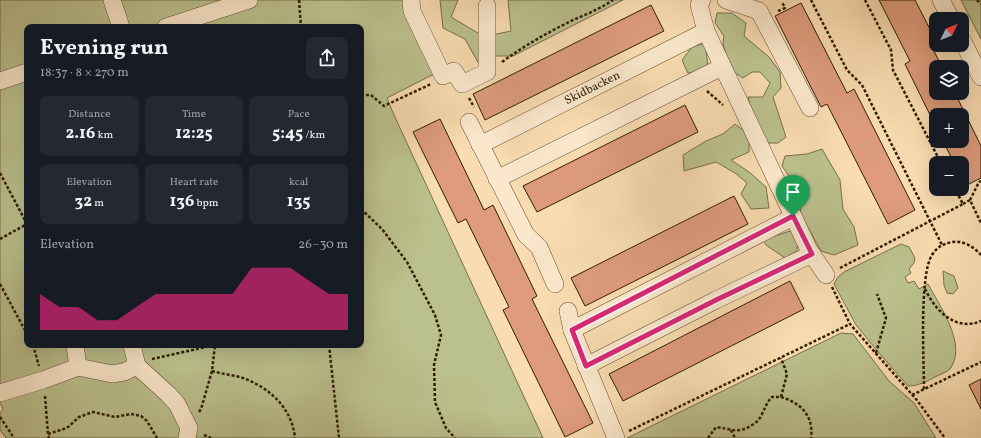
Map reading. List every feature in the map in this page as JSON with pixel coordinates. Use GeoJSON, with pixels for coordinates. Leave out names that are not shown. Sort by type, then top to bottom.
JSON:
{"type":"FeatureCollection","features":[{"type":"Feature","properties":{"kind":"street"},"geometry":{"type":"LineString","coordinates":[[112,0],[121,24]]}},
{"type":"Feature","properties":{"kind":"street"},"geometry":{"type":"LineString","coordinates":[[175,24],[250,0]]}},
{"type":"Feature","properties":{"kind":"street"},"geometry":{"type":"LineString","coordinates":[[411,0],[412,10],[444,76],[454,71],[462,84],[487,72],[487,6]]}},
{"type":"Feature","properties":{"kind":"street"},"geometry":{"type":"LineString","coordinates":[[702,0],[699,5],[706,31],[722,67],[793,216],[812,254],[826,275]]}},
{"type":"Feature","properties":{"kind":"street"},"geometry":{"type":"LineString","coordinates":[[726,0],[759,11],[810,108]]}},
{"type":"Feature","properties":{"kind":"street"},"geometry":{"type":"LineString","coordinates":[[941,0],[947,12]]}},
{"type":"Feature","properties":{"kind":"street","name":"Skidbacken"},"geometry":{"type":"LineString","coordinates":[[480,145],[706,31]]}},
{"type":"Feature","properties":{"kind":"street"},"geometry":{"type":"LineString","coordinates":[[968,52],[981,77]]}},
{"type":"Feature","properties":{"kind":"street"},"geometry":{"type":"LineString","coordinates":[[496,179],[722,67]]}},
{"type":"Feature","properties":{"kind":"street"},"geometry":{"type":"LineString","coordinates":[[0,81],[24,73]]}},
{"type":"Feature","properties":{"kind":"street"},"geometry":{"type":"LineString","coordinates":[[469,122],[496,179],[526,235],[539,248],[555,284]]}},
{"type":"Feature","properties":{"kind":"street"},"geometry":{"type":"LineString","coordinates":[[572,330],[793,216]]}},
{"type":"Feature","properties":{"kind":"street"},"geometry":{"type":"LineString","coordinates":[[586,366],[716,300],[812,254]]}},
{"type":"Feature","properties":{"kind":"street"},"geometry":{"type":"LineString","coordinates":[[568,311],[572,330],[586,366],[619,436]]}},
{"type":"Feature","properties":{"kind":"street"},"geometry":{"type":"LineString","coordinates":[[75,348],[78,367]]}},
{"type":"Feature","properties":{"kind":"street"},"geometry":{"type":"LineString","coordinates":[[133,348],[137,366],[177,404],[188,433]]}},
{"type":"Feature","properties":{"kind":"street"},"geometry":{"type":"LineString","coordinates":[[0,393],[43,380],[78,367],[112,374],[124,372],[137,366]]}},
{"type":"Feature","properties":{"kind":"path"},"geometry":{"type":"LineString","coordinates":[[299,0],[301,24]]}},
{"type":"Feature","properties":{"kind":"path"},"geometry":{"type":"LineString","coordinates":[[487,72],[518,50],[561,26],[600,8],[613,0]]}},
{"type":"Feature","properties":{"kind":"path"},"geometry":{"type":"LineString","coordinates":[[811,0],[847,70],[862,85],[942,245]]}},
{"type":"Feature","properties":{"kind":"path"},"geometry":{"type":"LineString","coordinates":[[865,0],[891,50],[893,70],[937,156]]}},
{"type":"Feature","properties":{"kind":"path"},"geometry":{"type":"LineString","coordinates":[[977,0],[981,4]]}},
{"type":"Feature","properties":{"kind":"path"},"geometry":{"type":"LineString","coordinates":[[775,6],[778,12],[785,8],[782,2]]}},
{"type":"Feature","properties":{"kind":"path"},"geometry":{"type":"LineString","coordinates":[[364,95],[371,95],[384,106],[427,86]]}},
{"type":"Feature","properties":{"kind":"path"},"geometry":{"type":"LineString","coordinates":[[0,173],[24,218]]}},
{"type":"Feature","properties":{"kind":"path"},"geometry":{"type":"LineString","coordinates":[[945,438],[912,396],[850,324],[826,275],[970,200],[979,182],[981,181]]}},
{"type":"Feature","properties":{"kind":"path"},"geometry":{"type":"LineString","coordinates":[[959,196],[963,204]]}},
{"type":"Feature","properties":{"kind":"path"},"geometry":{"type":"LineString","coordinates":[[970,200],[981,223]]}},
{"type":"Feature","properties":{"kind":"path"},"geometry":{"type":"LineString","coordinates":[[364,212],[382,230],[407,262],[435,315],[441,335],[434,365],[434,402],[446,428],[455,438]]}},
{"type":"Feature","properties":{"kind":"path"},"geometry":{"type":"LineString","coordinates":[[0,239],[24,226]]}},
{"type":"Feature","properties":{"kind":"path"},"geometry":{"type":"LineString","coordinates":[[924,390],[924,307],[926,275],[931,256],[938,247],[954,242],[974,247],[981,255]]}},
{"type":"Feature","properties":{"kind":"path"},"geometry":{"type":"LineString","coordinates":[[0,284],[24,328]]}},
{"type":"Feature","properties":{"kind":"path"},"geometry":{"type":"LineString","coordinates":[[925,289],[939,311],[952,320],[962,323],[976,323],[981,321]]}},
{"type":"Feature","properties":{"kind":"path"},"geometry":{"type":"LineString","coordinates":[[876,353],[886,318],[877,294]]}},
{"type":"Feature","properties":{"kind":"path"},"geometry":{"type":"LineString","coordinates":[[619,436],[850,324]]}},
{"type":"Feature","properties":{"kind":"path"},"geometry":{"type":"LineString","coordinates":[[137,366],[152,359],[202,348]]}},
{"type":"Feature","properties":{"kind":"path"},"geometry":{"type":"LineString","coordinates":[[188,433],[201,408],[212,372],[215,348]]}},
{"type":"Feature","properties":{"kind":"path"},"geometry":{"type":"LineString","coordinates":[[329,348],[339,438]]}},
{"type":"Feature","properties":{"kind":"path"},"geometry":{"type":"LineString","coordinates":[[781,397],[787,374],[782,358]]}},
{"type":"Feature","properties":{"kind":"path"},"geometry":{"type":"LineString","coordinates":[[912,396],[981,362]]}},
{"type":"Feature","properties":{"kind":"path"},"geometry":{"type":"LineString","coordinates":[[212,372],[241,378],[257,384],[271,393],[282,403],[289,416],[295,438]]}},
{"type":"Feature","properties":{"kind":"path"},"geometry":{"type":"LineString","coordinates":[[708,438],[716,427],[738,431],[747,429],[761,417],[767,402],[772,398],[781,397],[797,404],[806,412],[811,424],[811,438]]}},
{"type":"Feature","properties":{"kind":"path"},"geometry":{"type":"LineString","coordinates":[[48,434],[67,428],[79,417],[93,412],[115,416],[131,414],[142,416],[147,421],[157,438]]}},
{"type":"Feature","properties":{"kind":"path"},"geometry":{"type":"LineString","coordinates":[[0,417],[14,438]]}},
{"type":"Feature","properties":{"kind":"path"},"geometry":{"type":"LineString","coordinates":[[731,430],[735,438]]}},
{"type":"Feature","properties":{"kind":"green space"},"geometry":{"type":"Polygon","coordinates":[[[0,0],[403,0],[434,74],[387,98],[543,438],[6,438],[0,430],[0,413],[3,409],[0,402],[0,0]]]}},
{"type":"Feature","properties":{"kind":"green space"},"geometry":{"type":"Polygon","coordinates":[[[440,0],[458,0],[451,17],[483,36],[480,66],[465,39],[443,28],[440,0]]]}},
{"type":"Feature","properties":{"kind":"green space"},"geometry":{"type":"Polygon","coordinates":[[[508,0],[623,0],[513,56],[492,56],[492,35],[511,31],[508,0]]]}},
{"type":"Feature","properties":{"kind":"green space"},"geometry":{"type":"Polygon","coordinates":[[[961,0],[981,0],[981,39],[969,16],[969,12],[967,12],[961,0]]]}},
{"type":"Feature","properties":{"kind":"green space"},"geometry":{"type":"Polygon","coordinates":[[[717,13],[732,13],[746,23],[744,36],[769,57],[780,72],[781,88],[773,97],[786,137],[778,143],[767,143],[750,105],[748,97],[763,97],[770,83],[760,72],[752,72],[743,78],[735,73],[723,44],[724,36],[715,23],[717,13]]]}},
{"type":"Feature","properties":{"kind":"green space"},"geometry":{"type":"Polygon","coordinates":[[[705,43],[708,66],[698,72],[688,73],[682,60],[692,47],[705,43]]]}},
{"type":"Feature","properties":{"kind":"green space"},"geometry":{"type":"Polygon","coordinates":[[[735,124],[749,135],[749,152],[731,160],[749,172],[766,187],[769,208],[751,209],[741,194],[747,183],[735,173],[716,162],[684,171],[683,155],[706,141],[723,134],[735,124]]]}},
{"type":"Feature","properties":{"kind":"green space"},"geometry":{"type":"Polygon","coordinates":[[[822,149],[840,180],[843,209],[854,227],[858,245],[834,255],[821,251],[801,215],[798,189],[782,166],[785,156],[807,154],[822,149]]]}},
{"type":"Feature","properties":{"kind":"green space"},"geometry":{"type":"Polygon","coordinates":[[[790,231],[798,239],[797,251],[785,258],[766,245],[763,240],[790,231]]]}},
{"type":"Feature","properties":{"kind":"green space"},"geometry":{"type":"Polygon","coordinates":[[[901,244],[909,247],[915,258],[914,263],[909,269],[911,273],[905,277],[908,283],[914,281],[919,289],[928,284],[950,325],[956,349],[955,359],[949,370],[923,383],[912,386],[908,386],[856,325],[834,284],[838,277],[844,272],[901,244]]]}},
{"type":"Feature","properties":{"kind":"green space"},"geometry":{"type":"Polygon","coordinates":[[[943,271],[954,276],[958,288],[953,294],[947,293],[944,285],[943,271]]]}},
{"type":"Feature","properties":{"kind":"green space"},"geometry":{"type":"Polygon","coordinates":[[[841,333],[853,334],[889,381],[914,403],[936,438],[627,438],[841,333]]]}},
{"type":"Feature","properties":{"kind":"building"},"geometry":{"type":"Polygon","coordinates":[[[879,0],[915,0],[929,27],[929,52],[934,52],[938,60],[929,60],[929,100],[958,100],[962,108],[929,108],[929,113],[905,64],[910,61],[879,0]]]}},
{"type":"Feature","properties":{"kind":"building"},"geometry":{"type":"Polygon","coordinates":[[[801,3],[847,93],[854,89],[915,210],[888,224],[827,104],[821,107],[775,16],[801,3]]]}},
{"type":"Feature","properties":{"kind":"building"},"geometry":{"type":"Polygon","coordinates":[[[651,5],[664,31],[485,120],[473,94],[651,5]]]}},
{"type":"Feature","properties":{"kind":"building"},"geometry":{"type":"Polygon","coordinates":[[[685,105],[698,132],[537,212],[523,186],[685,105]]]}},
{"type":"Feature","properties":{"kind":"building"},"geometry":{"type":"Polygon","coordinates":[[[440,119],[484,210],[493,205],[537,296],[532,299],[593,423],[565,437],[503,310],[509,307],[466,219],[458,223],[413,132],[440,119]]]}},
{"type":"Feature","properties":{"kind":"building"},"geometry":{"type":"Polygon","coordinates":[[[969,122],[981,146],[981,178],[969,184],[969,156],[950,156],[946,148],[969,148],[969,122]]]}},
{"type":"Feature","properties":{"kind":"building"},"geometry":{"type":"Polygon","coordinates":[[[734,196],[748,224],[585,306],[571,278],[734,196]]]}},
{"type":"Feature","properties":{"kind":"building"},"geometry":{"type":"Polygon","coordinates":[[[790,281],[804,309],[623,401],[609,374],[790,281]]]}},
{"type":"Feature","properties":{"kind":"building"},"geometry":{"type":"Polygon","coordinates":[[[981,379],[981,409],[969,385],[981,379]]]}},
{"type":"Feature","properties":{"kind":"route"},"geometry":{"type":"LineString","coordinates":[[793,216],[812,254],[716,300],[586,366],[572,330],[793,216]]}}]}
